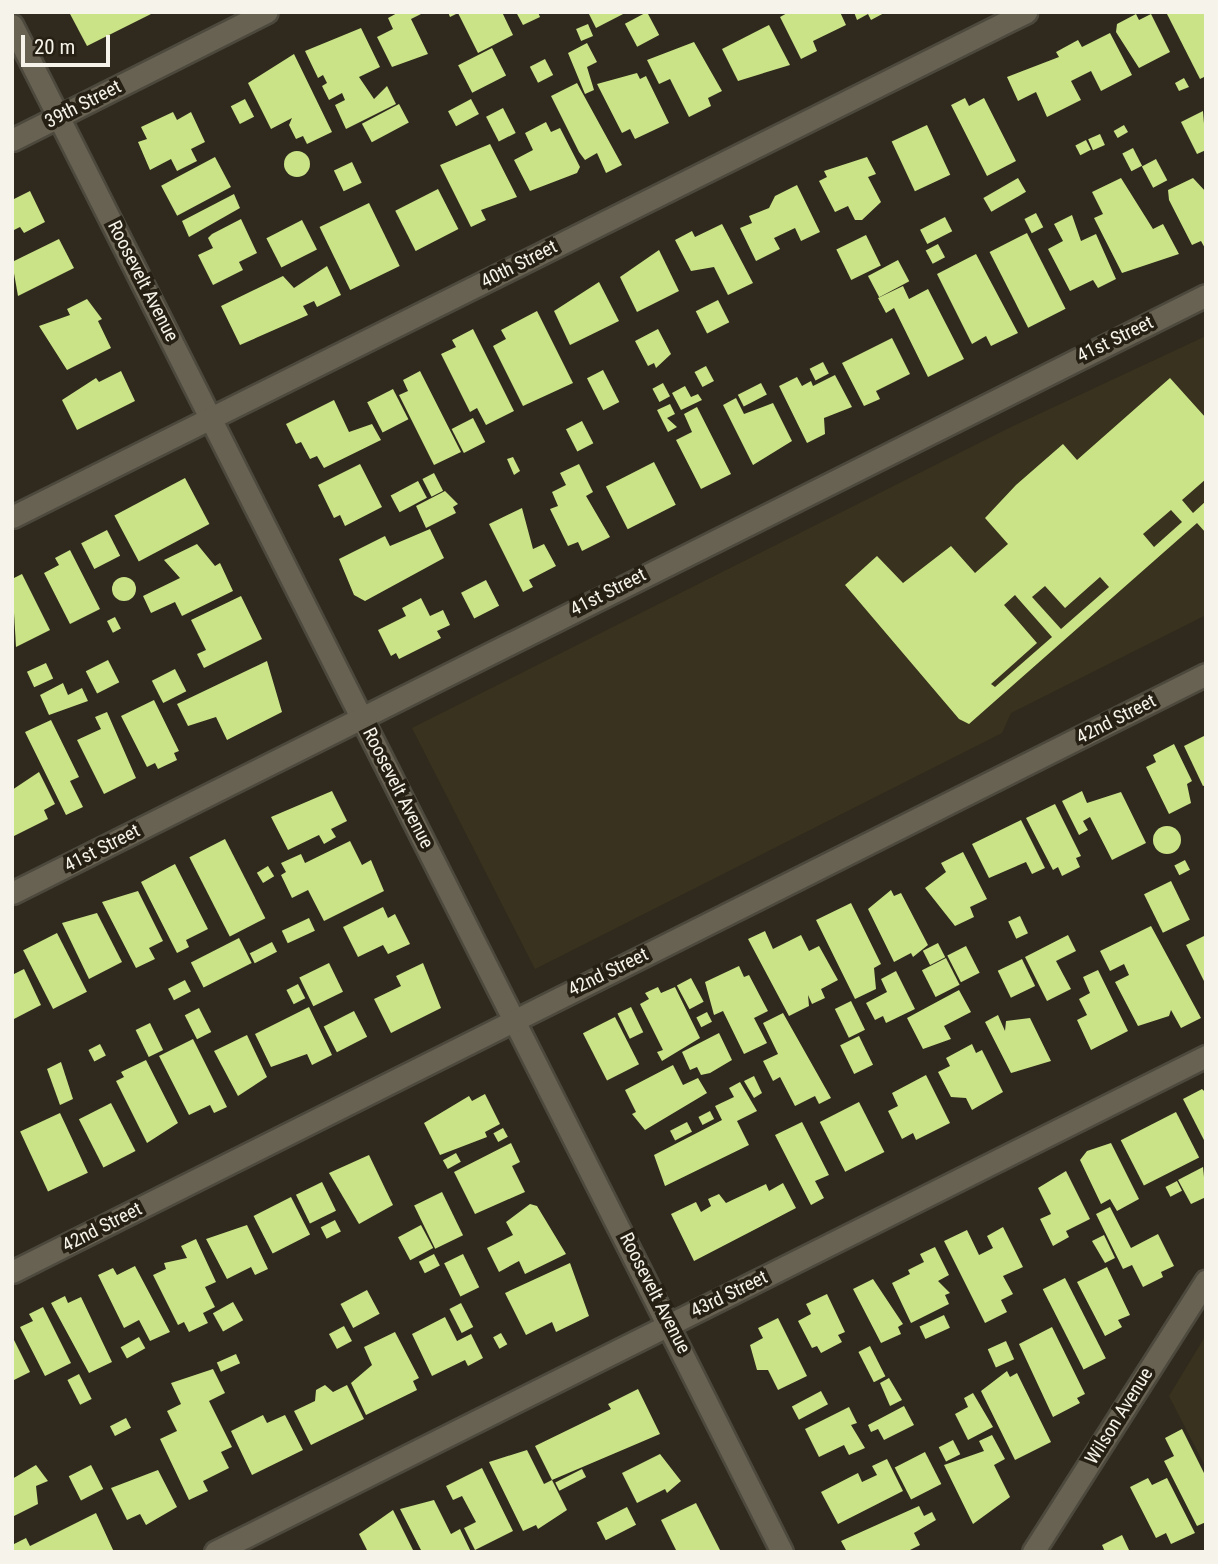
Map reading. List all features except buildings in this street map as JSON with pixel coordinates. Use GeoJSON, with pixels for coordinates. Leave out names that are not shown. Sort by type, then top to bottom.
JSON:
{"type":"FeatureCollection","features":[{"type":"Feature","properties":{"kind":"street","name":"39th Street"},"geometry":{"type":"LineString","coordinates":[[12,140],[267,12]]}},
{"type":"Feature","properties":{"kind":"street","name":"40th Street"},"geometry":{"type":"LineString","coordinates":[[12,517],[1026,12]]}},
{"type":"Feature","properties":{"kind":"street","name":"Roosevelt Avenue"},"geometry":{"type":"LineString","coordinates":[[12,24],[670,1323],[782,1552]]}},
{"type":"Feature","properties":{"kind":"street","name":"41st Street"},"geometry":{"type":"LineString","coordinates":[[12,894],[362,716],[1206,295]]}},
{"type":"Feature","properties":{"kind":"street","name":"42nd Street"},"geometry":{"type":"LineString","coordinates":[[12,1272],[514,1018],[1206,674]]}},
{"type":"Feature","properties":{"kind":"street","name":"43rd Street"},"geometry":{"type":"LineString","coordinates":[[215,1552],[1206,1056]]}},
{"type":"Feature","properties":{"kind":"street","name":"Wilson Avenue"},"geometry":{"type":"LineString","coordinates":[[1033,1552],[1206,1280]]}},
{"type":"Feature","properties":{"kind":"shaded area"},"geometry":{"type":"Polygon","coordinates":[[[1206,336],[1206,615],[1011,713],[1002,733],[535,969],[412,728],[1007,429],[1206,336]]]}},
{"type":"Feature","properties":{"kind":"shaded area"},"geometry":{"type":"Polygon","coordinates":[[[1206,1335],[1206,1468],[1169,1396],[1206,1335]]]}}]}
